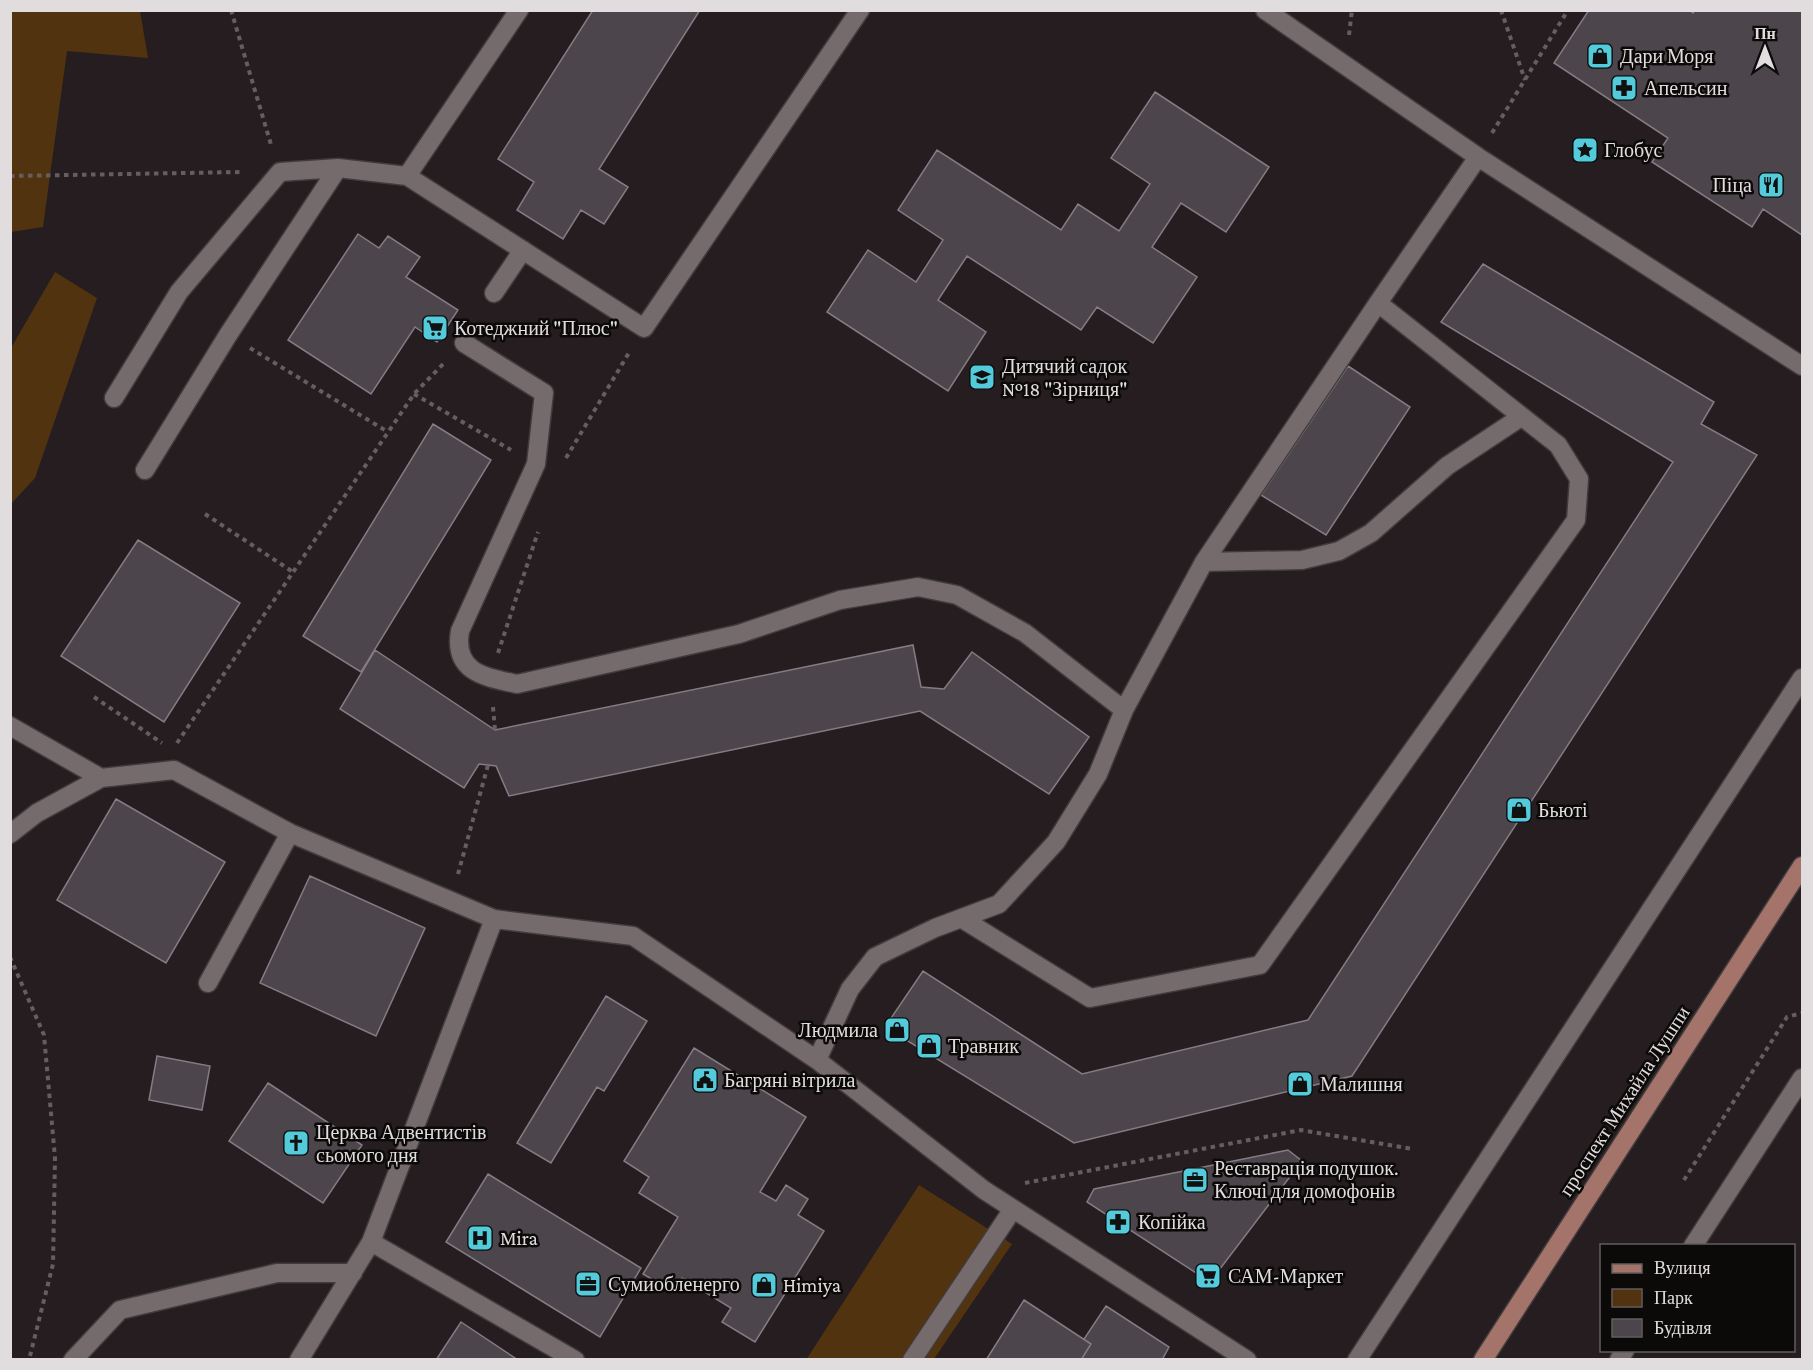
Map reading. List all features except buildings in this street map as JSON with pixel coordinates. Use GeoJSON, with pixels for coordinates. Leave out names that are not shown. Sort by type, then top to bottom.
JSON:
{"type":"FeatureCollection","features":[{"type":"Feature","properties":{"kind":"main road","name":"проспект Михайла Лушпи"},"geometry":{"type":"LineString","coordinates":[[1483,1359],[1803,866]]}},
{"type":"Feature","properties":{"kind":"lane"},"geometry":{"type":"LineString","coordinates":[[407,176],[519,10]]}},
{"type":"Feature","properties":{"kind":"lane"},"geometry":{"type":"LineString","coordinates":[[114,398],[179,292],[279,172],[338,168],[407,176],[644,328],[860,10]]}},
{"type":"Feature","properties":{"kind":"lane"},"geometry":{"type":"LineString","coordinates":[[1265,10],[1478,157],[1803,366]]}},
{"type":"Feature","properties":{"kind":"lane"},"geometry":{"type":"LineString","coordinates":[[817,1060],[850,990],[875,957],[935,928],[999,904],[1056,842],[1098,774],[1124,710],[1204,562],[1478,157]]}},
{"type":"Feature","properties":{"kind":"lane"},"geometry":{"type":"LineString","coordinates":[[145,470],[228,335],[338,168]]}},
{"type":"Feature","properties":{"kind":"lane"},"geometry":{"type":"LineString","coordinates":[[494,293],[523,250]]}},
{"type":"Feature","properties":{"kind":"lane"},"geometry":{"type":"LineString","coordinates":[[962,918],[1090,998],[1260,965],[1576,520],[1579,479],[1558,446],[1378,303]]}},
{"type":"Feature","properties":{"kind":"lane"},"geometry":{"type":"LineString","coordinates":[[464,343],[544,393],[536,464],[459,631],[456,649],[465,665],[490,678],[517,684],[739,634],[840,600],[918,588],[957,595],[1025,633],[1124,710]]}},
{"type":"Feature","properties":{"kind":"lane"},"geometry":{"type":"LineString","coordinates":[[1204,562],[1302,560],[1339,551],[1371,533],[1448,466],[1521,417]]}},
{"type":"Feature","properties":{"kind":"lane"},"geometry":{"type":"LineString","coordinates":[[1358,1359],[1803,678]]}},
{"type":"Feature","properties":{"kind":"lane"},"geometry":{"type":"LineString","coordinates":[[10,726],[101,778]]}},
{"type":"Feature","properties":{"kind":"lane"},"geometry":{"type":"LineString","coordinates":[[10,834],[37,813],[101,778],[174,770],[290,833],[494,919],[633,936],[817,1060],[984,1191],[1212,1340],[1247,1359]]}},
{"type":"Feature","properties":{"kind":"lane"},"geometry":{"type":"LineString","coordinates":[[208,983],[290,833]]}},
{"type":"Feature","properties":{"kind":"lane"},"geometry":{"type":"LineString","coordinates":[[299,1359],[371,1242],[494,919]]}},
{"type":"Feature","properties":{"kind":"lane"},"geometry":{"type":"LineString","coordinates":[[1695,1244],[1803,1078]]}},
{"type":"Feature","properties":{"kind":"lane"},"geometry":{"type":"LineString","coordinates":[[912,1359],[1013,1209]]}},
{"type":"Feature","properties":{"kind":"lane"},"geometry":{"type":"LineString","coordinates":[[371,1242],[575,1359]]}},
{"type":"Feature","properties":{"kind":"lane"},"geometry":{"type":"LineString","coordinates":[[73,1359],[120,1310],[277,1273],[352,1273]]}},
{"type":"Feature","properties":{"kind":"path"},"geometry":{"type":"LineString","coordinates":[[10,176],[279,172],[231,10]]}},
{"type":"Feature","properties":{"kind":"path"},"geometry":{"type":"LineString","coordinates":[[1501,10],[1525,80]]}},
{"type":"Feature","properties":{"kind":"path"},"geometry":{"type":"LineString","coordinates":[[1478,157],[1568,10]]}},
{"type":"Feature","properties":{"kind":"path"},"geometry":{"type":"LineString","coordinates":[[414,394],[536,464],[557,472],[644,328]]}},
{"type":"Feature","properties":{"kind":"path"},"geometry":{"type":"LineString","coordinates":[[228,335],[388,432]]}},
{"type":"Feature","properties":{"kind":"path"},"geometry":{"type":"LineString","coordinates":[[174,770],[174,748],[388,432],[414,394],[464,343]]}},
{"type":"Feature","properties":{"kind":"path"},"geometry":{"type":"LineString","coordinates":[[205,514],[293,572]]}},
{"type":"Feature","properties":{"kind":"path"},"geometry":{"type":"LineString","coordinates":[[495,730],[490,678],[539,527]]}},
{"type":"Feature","properties":{"kind":"path"},"geometry":{"type":"LineString","coordinates":[[94,697],[155,740],[174,748]]}},
{"type":"Feature","properties":{"kind":"path"},"geometry":{"type":"LineString","coordinates":[[450,901],[488,765]]}},
{"type":"Feature","properties":{"kind":"path"},"geometry":{"type":"LineString","coordinates":[[10,957],[44,1035],[55,1158],[53,1264],[29,1359]]}},
{"type":"Feature","properties":{"kind":"path"},"geometry":{"type":"LineString","coordinates":[[1684,1180],[1787,1017],[1803,1013]]}},
{"type":"Feature","properties":{"kind":"path"},"geometry":{"type":"LineString","coordinates":[[984,1191],[1301,1130],[1413,1149]]}},
{"type":"Feature","properties":{"kind":"green space"},"geometry":{"type":"Polygon","coordinates":[[[11,10],[140,11],[148,58],[67,51],[43,227],[11,232],[11,10]]]}},
{"type":"Feature","properties":{"kind":"green space"},"geometry":{"type":"Polygon","coordinates":[[[55,272],[97,298],[35,478],[11,504],[11,348],[55,272]]]}},
{"type":"Feature","properties":{"kind":"green space"},"geometry":{"type":"Polygon","coordinates":[[[919,1185],[1012,1244],[934,1359],[806,1360],[919,1185]]]}},
{"type":"Feature","properties":{"kind":"place","name":"Дари Моря"},"geometry":{"type":"Point","coordinates":[1600,56]}},
{"type":"Feature","properties":{"kind":"place","name":"Апельсин"},"geometry":{"type":"Point","coordinates":[1624,88]}},
{"type":"Feature","properties":{"kind":"place","name":"Глобус"},"geometry":{"type":"Point","coordinates":[1585,150]}},
{"type":"Feature","properties":{"kind":"place","name":"Піца"},"geometry":{"type":"Point","coordinates":[1771,185]}},
{"type":"Feature","properties":{"kind":"place","name":"Котеджний \"Плюс\""},"geometry":{"type":"Point","coordinates":[435,328]}},
{"type":"Feature","properties":{"kind":"place","name":"Дитячий садок №18 \"Зірниця\""},"geometry":{"type":"Point","coordinates":[982,377]}},
{"type":"Feature","properties":{"kind":"place","name":"Бьюті"},"geometry":{"type":"Point","coordinates":[1519,810]}},
{"type":"Feature","properties":{"kind":"place","name":"Людмила"},"geometry":{"type":"Point","coordinates":[897,1030]}},
{"type":"Feature","properties":{"kind":"place","name":"Травник"},"geometry":{"type":"Point","coordinates":[929,1046]}},
{"type":"Feature","properties":{"kind":"place","name":"Багряні вітрила"},"geometry":{"type":"Point","coordinates":[705,1080]}},
{"type":"Feature","properties":{"kind":"place","name":"Малишня"},"geometry":{"type":"Point","coordinates":[1300,1084]}},
{"type":"Feature","properties":{"kind":"place","name":"Церква Адвентистів сьомого дня"},"geometry":{"type":"Point","coordinates":[296,1143]}},
{"type":"Feature","properties":{"kind":"place","name":"Реставрація подушок. Ключі для домофонів"},"geometry":{"type":"Point","coordinates":[1195,1180]}},
{"type":"Feature","properties":{"kind":"place","name":"Копійка"},"geometry":{"type":"Point","coordinates":[1118,1222]}},
{"type":"Feature","properties":{"kind":"place","name":"Mira"},"geometry":{"type":"Point","coordinates":[480,1238]}},
{"type":"Feature","properties":{"kind":"place","name":"САМ-Маркет"},"geometry":{"type":"Point","coordinates":[1208,1276]}},
{"type":"Feature","properties":{"kind":"place","name":"Сумиобленерго"},"geometry":{"type":"Point","coordinates":[588,1284]}},
{"type":"Feature","properties":{"kind":"place","name":"Himiya"},"geometry":{"type":"Point","coordinates":[764,1285]}}]}
